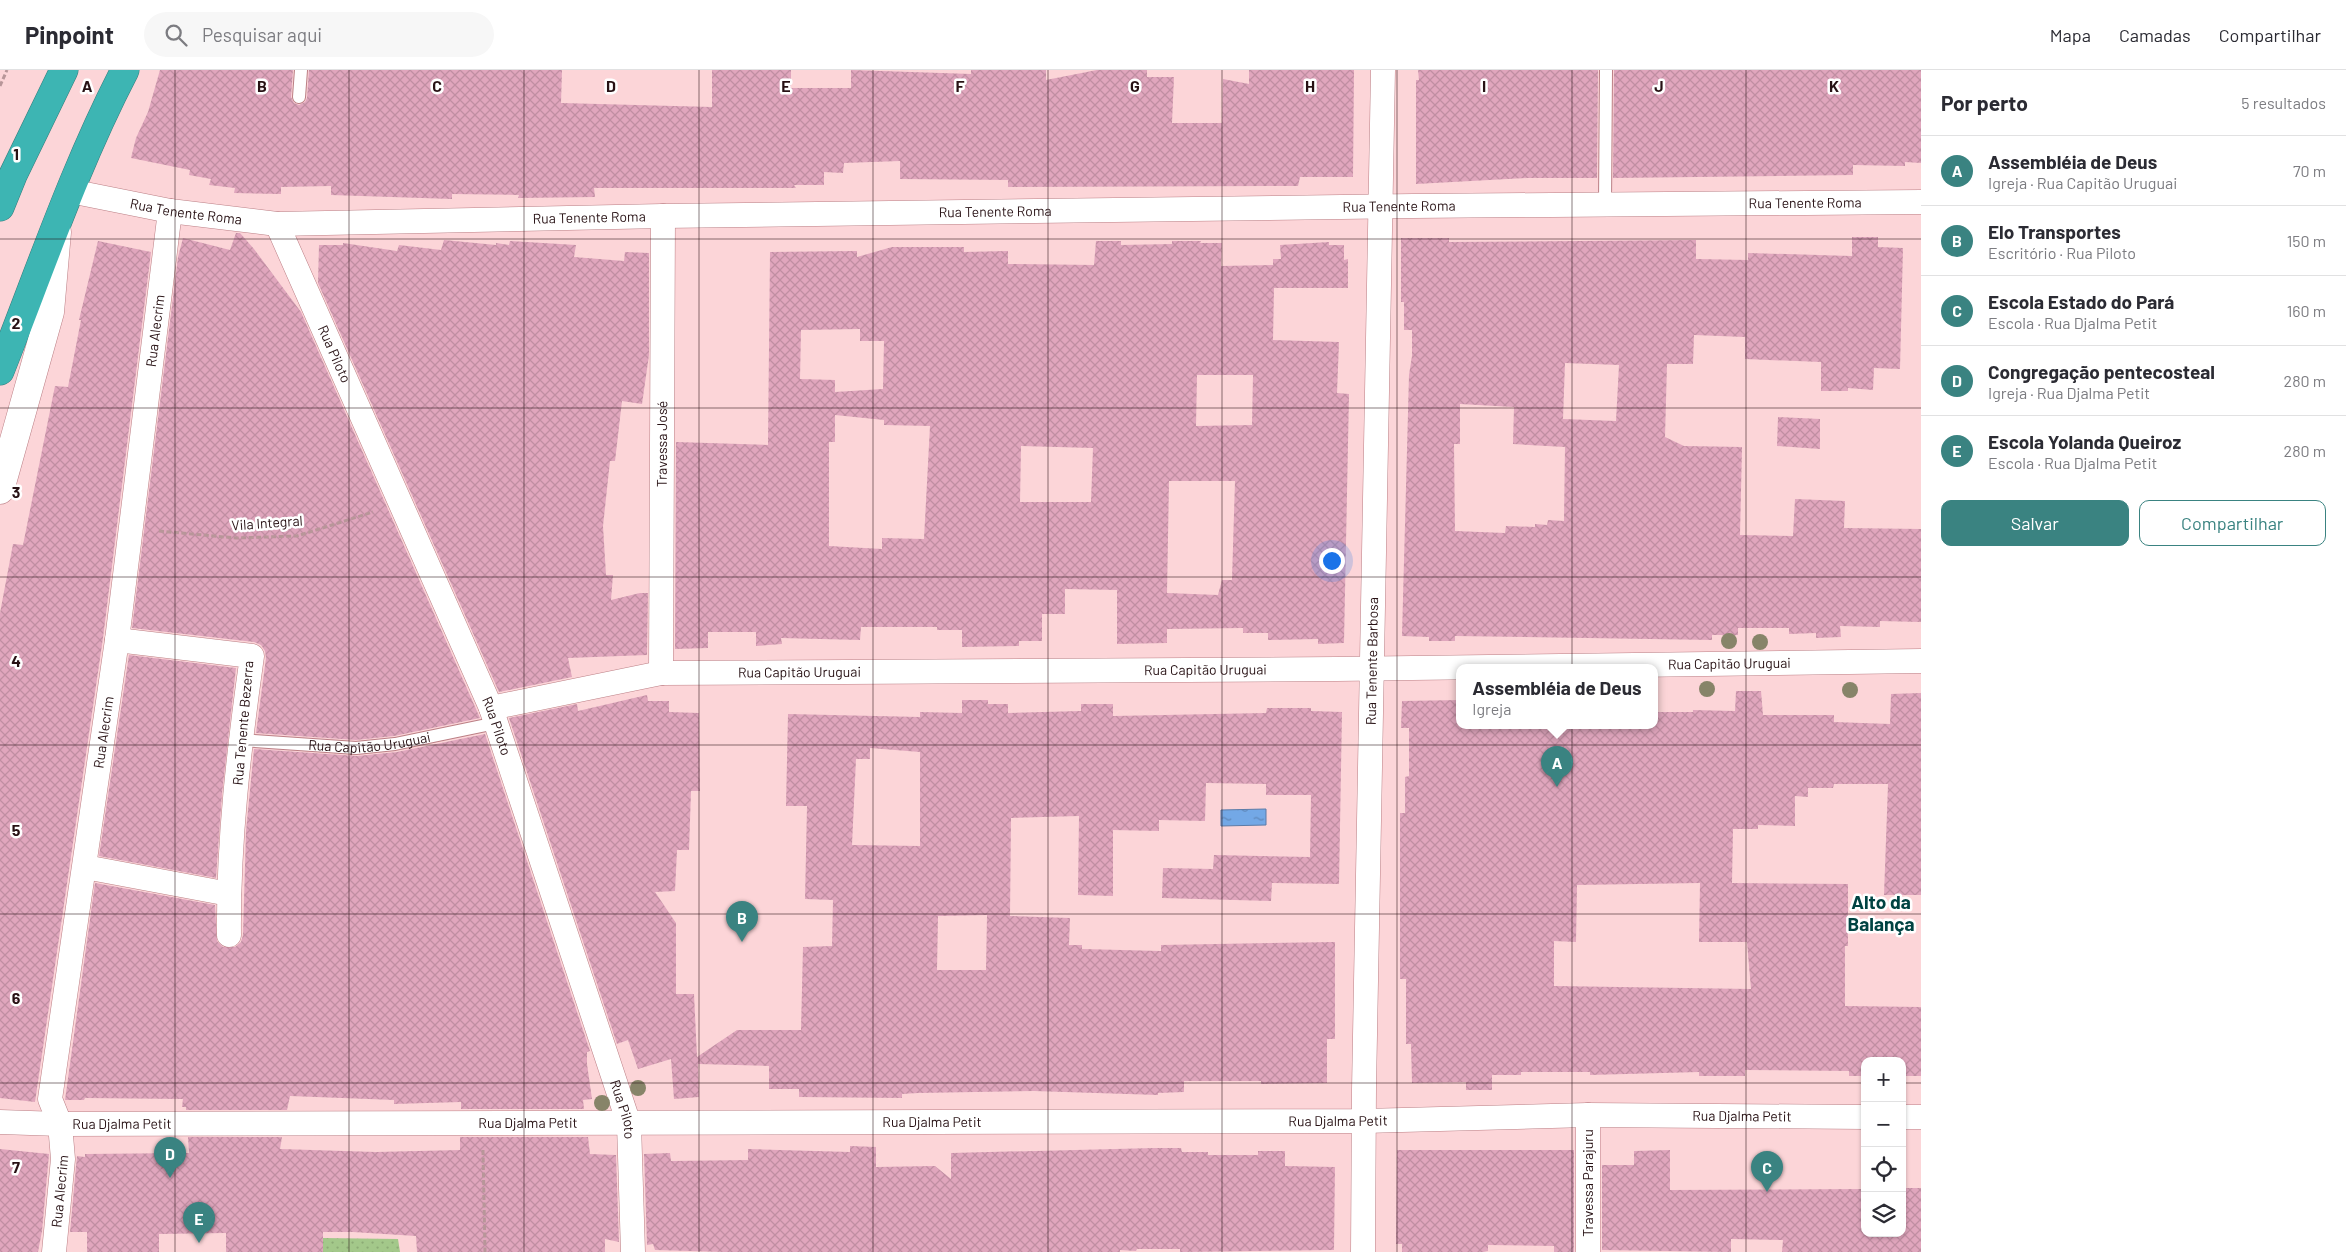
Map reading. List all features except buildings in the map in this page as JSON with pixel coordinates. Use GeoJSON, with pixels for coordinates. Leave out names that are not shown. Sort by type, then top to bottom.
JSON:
{"type":"FeatureCollection","features":[{"type":"Feature","properties":{"kind":"highway"},"geometry":{"type":"LineString","coordinates":[[0,207],[13,175],[64,70]]}},
{"type":"Feature","properties":{"kind":"highway"},"geometry":{"type":"LineString","coordinates":[[0,371],[70,191],[108,102],[125,70]]}},
{"type":"Feature","properties":{"kind":"main road"},"geometry":{"type":"LineString","coordinates":[[0,490],[50,312],[58,224]]}},
{"type":"Feature","properties":{"kind":"street","name":"Rua Tenente Barbosa"},"geometry":{"type":"LineString","coordinates":[[1363,1252],[1379,206],[1383,70]]}},
{"type":"Feature","properties":{"kind":"street","name":"Rua Tenente Roma"},"geometry":{"type":"LineString","coordinates":[[70,191],[170,210],[277,224],[663,216],[1379,206],[1921,202]]}},
{"type":"Feature","properties":{"kind":"street","name":"Rua Alecrim"},"geometry":{"type":"LineString","coordinates":[[54,1252],[63,1159],[60,1124],[50,1099],[117,640],[170,210]]}},
{"type":"Feature","properties":{"kind":"street","name":"Travessa José"},"geometry":{"type":"LineString","coordinates":[[661,673],[663,216]]}},
{"type":"Feature","properties":{"kind":"street","name":"Rua Piloto"},"geometry":{"type":"LineString","coordinates":[[277,224],[493,715],[629,1124],[633,1252]]}},
{"type":"Feature","properties":{"kind":"street","name":"Rua Tenente Bezerra"},"geometry":{"type":"LineString","coordinates":[[117,640],[252,656],[240,740],[229,894],[230,935]]}},
{"type":"Feature","properties":{"kind":"street","name":"Rua Capitão Uruguai"},"geometry":{"type":"LineString","coordinates":[[1658,664],[1921,661]]}},
{"type":"Feature","properties":{"kind":"street","name":"Rua Capitão Uruguai"},"geometry":{"type":"LineString","coordinates":[[493,715],[661,673],[1456,667]]}},
{"type":"Feature","properties":{"kind":"street"},"geometry":{"type":"LineString","coordinates":[[85,868],[229,894]]}},
{"type":"Feature","properties":{"kind":"street","name":"Rua Djalma Petit"},"geometry":{"type":"LineString","coordinates":[[0,1122],[60,1124],[629,1124],[1364,1122],[1588,1115],[1861,1117]]}},
{"type":"Feature","properties":{"kind":"street","name":"Travessa Parajuru"},"geometry":{"type":"LineString","coordinates":[[1588,1115],[1588,1252]]}},
{"type":"Feature","properties":{"kind":"street"},"geometry":{"type":"LineString","coordinates":[[1906,1117],[1921,1117]]}},
{"type":"Feature","properties":{"kind":"lane"},"geometry":{"type":"LineString","coordinates":[[299,97],[301,70]]}},
{"type":"Feature","properties":{"kind":"lane"},"geometry":{"type":"LineString","coordinates":[[1605,204],[1606,70]]}},
{"type":"Feature","properties":{"kind":"lane","name":"Rua Capitão Uruguai"},"geometry":{"type":"LineString","coordinates":[[240,740],[356,748],[396,744],[493,715]]}},
{"type":"Feature","properties":{"kind":"path"},"geometry":{"type":"LineString","coordinates":[[0,86],[7,70]]}},
{"type":"Feature","properties":{"kind":"path","name":"Vila Integral"},"geometry":{"type":"LineString","coordinates":[[131,529],[236,538],[297,536],[375,511],[398,498]]}},
{"type":"Feature","properties":{"kind":"path"},"geometry":{"type":"LineString","coordinates":[[483,1145],[485,1252]]}},
{"type":"Feature","properties":{"kind":"green space"},"geometry":{"type":"Polygon","coordinates":[[[323,1238],[398,1239],[400,1252],[323,1252],[323,1238]]]}},
{"type":"Feature","properties":{"kind":"water"},"geometry":{"type":"Polygon","coordinates":[[[1266,809],[1266,825],[1221,826],[1221,810],[1266,809]]]}},
{"type":"Feature","properties":{"kind":"place","name":"Assembléia de Deus"},"geometry":{"type":"Point","coordinates":[1557,787]}},
{"type":"Feature","properties":{"kind":"place","name":"Elo Transportes"},"geometry":{"type":"Point","coordinates":[742,942]}},
{"type":"Feature","properties":{"kind":"place","name":"Congregação pentecosteal"},"geometry":{"type":"Point","coordinates":[170,1178]}},
{"type":"Feature","properties":{"kind":"place","name":"Escola Estado do Pará"},"geometry":{"type":"Point","coordinates":[1767,1192]}},
{"type":"Feature","properties":{"kind":"place","name":"Escola Yolanda Queiroz"},"geometry":{"type":"Point","coordinates":[199,1243]}},
{"type":"Feature","properties":{"kind":"district","name":"Alto da Balança"},"geometry":{"type":"Point","coordinates":[1881,913]}}]}
